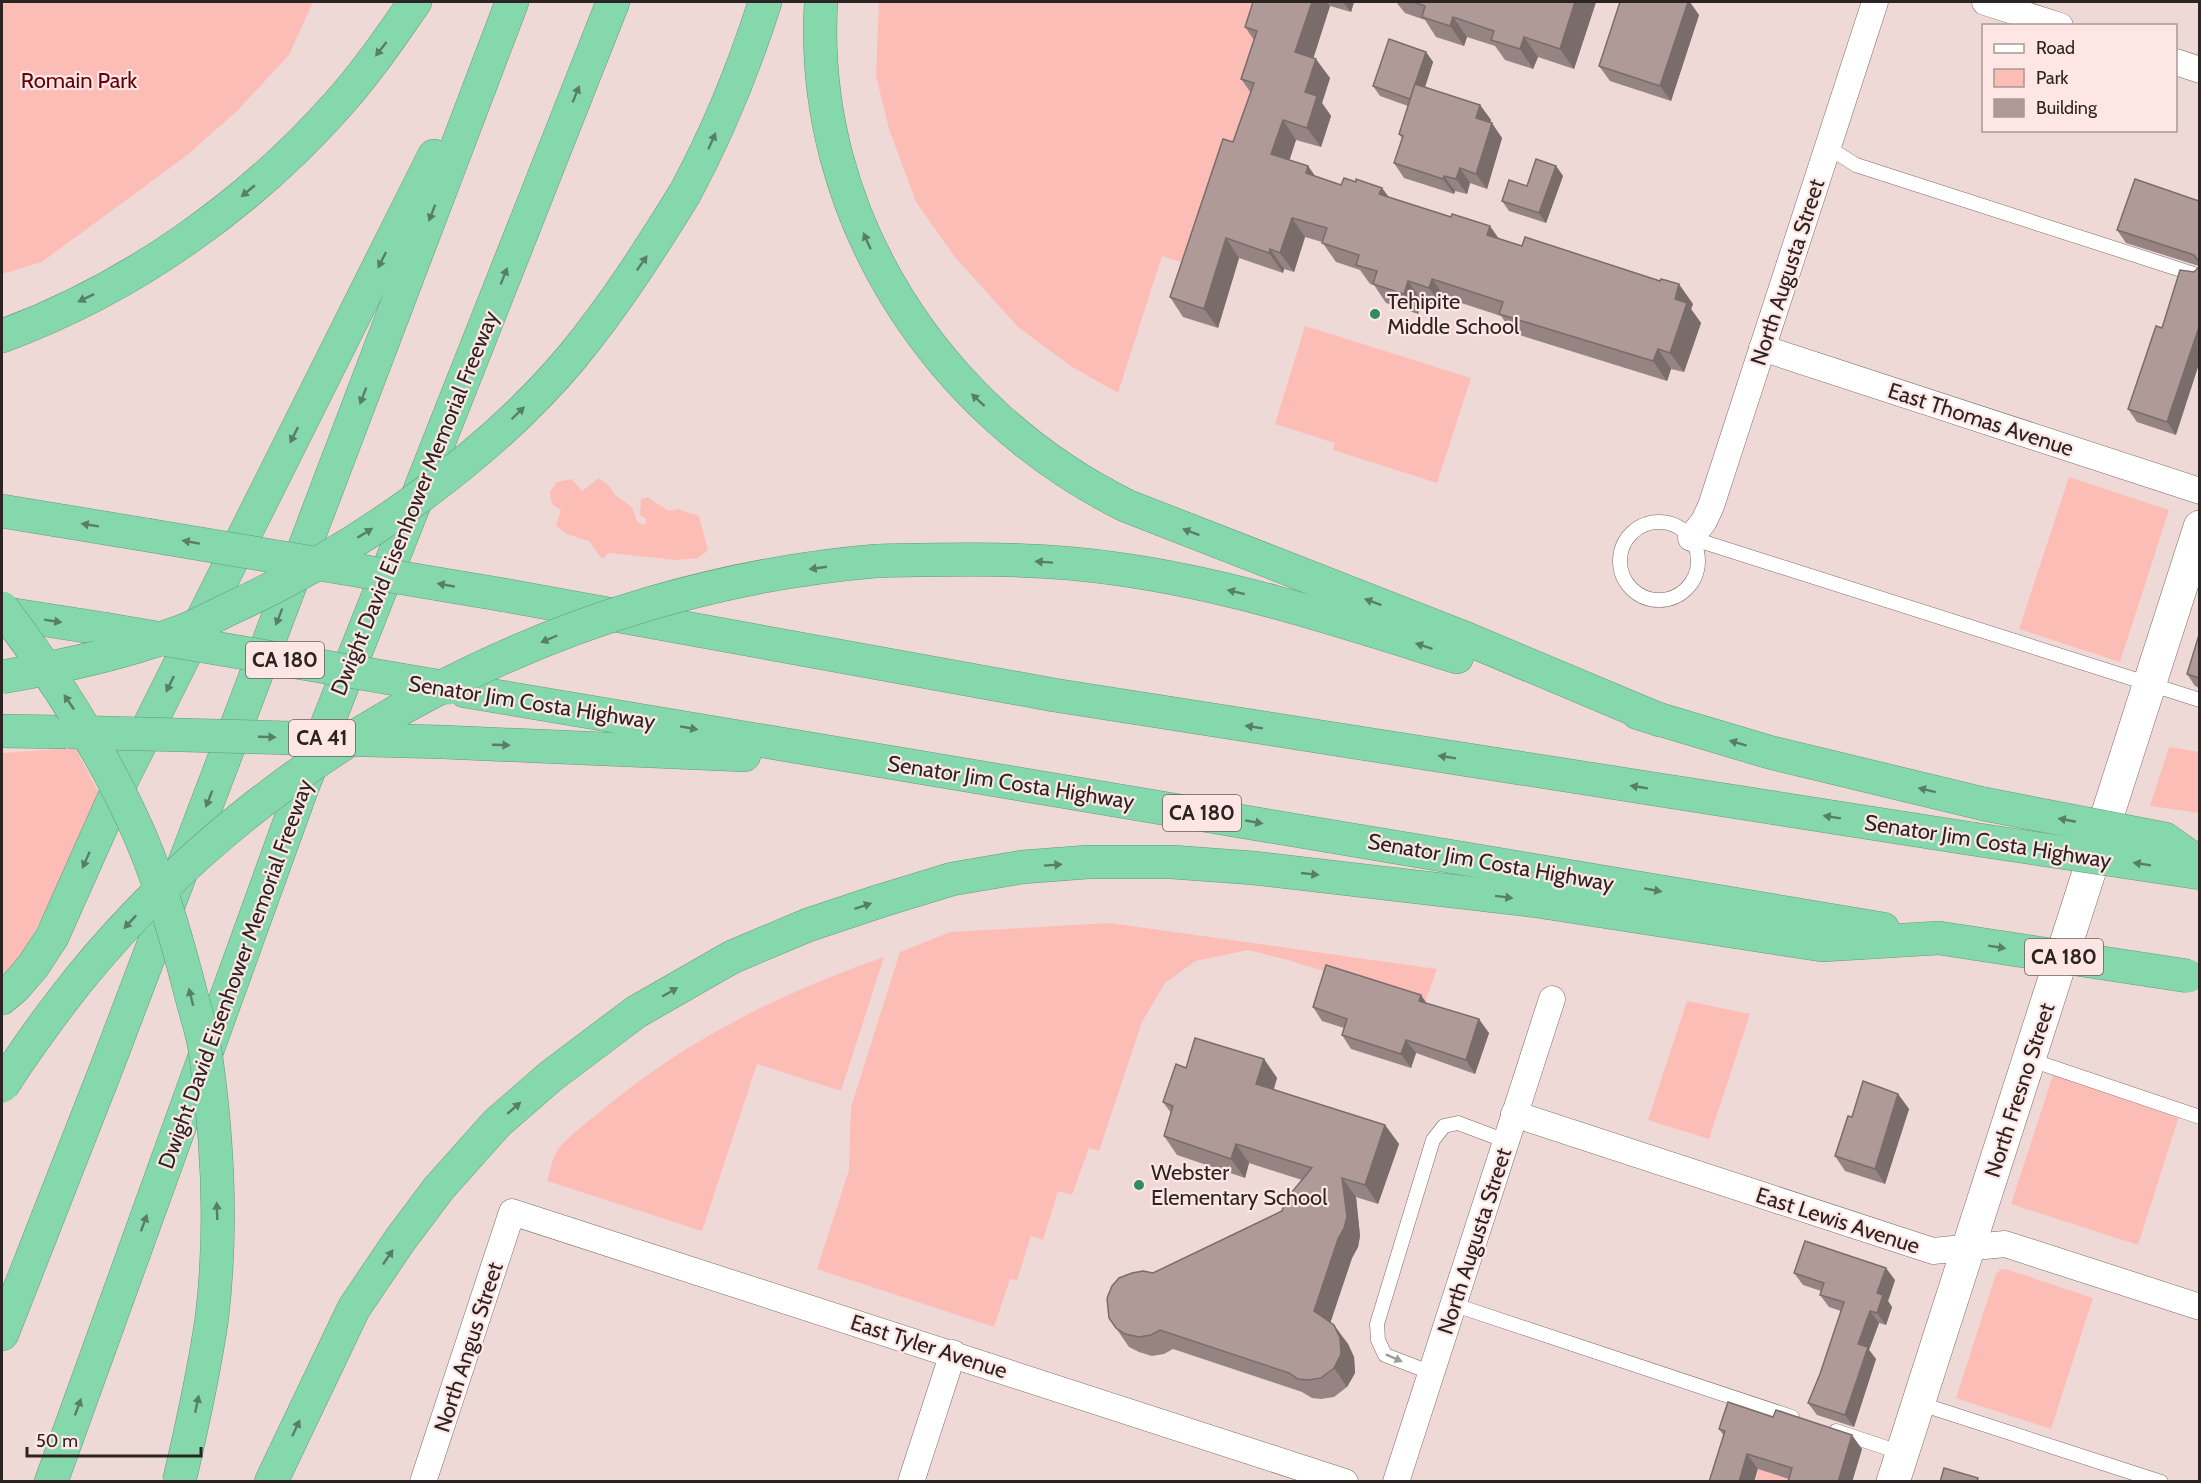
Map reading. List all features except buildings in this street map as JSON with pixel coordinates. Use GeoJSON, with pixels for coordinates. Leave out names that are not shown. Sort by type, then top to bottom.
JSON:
{"type":"FeatureCollection","features":[{"type":"Feature","properties":{"kind":"highway"},"geometry":{"type":"LineString","coordinates":[[2,336],[104,288],[148,263],[231,205],[271,172],[340,102],[415,2]]}},
{"type":"Feature","properties":{"kind":"highway"},"geometry":{"type":"LineString","coordinates":[[2,998],[33,966],[52,937],[123,778],[512,2]]}},
{"type":"Feature","properties":{"kind":"highway"},"geometry":{"type":"LineString","coordinates":[[2,1334],[108,1064],[512,2]]}},
{"type":"Feature","properties":{"kind":"highway","name":"Dwight David Eisenhower Memorial Freeway"},"geometry":{"type":"LineString","coordinates":[[51,1482],[311,766],[613,2]]}},
{"type":"Feature","properties":{"kind":"highway"},"geometry":{"type":"LineString","coordinates":[[2,677],[86,660],[178,633],[250,600],[304,572],[393,516],[462,464],[518,413],[571,358],[647,256],[706,154],[729,102],[765,2]]}},
{"type":"Feature","properties":{"kind":"highway"},"geometry":{"type":"LineString","coordinates":[[822,2],[822,64],[826,114],[838,163],[855,214],[877,262],[909,318],[950,370],[997,418],[1058,468],[1090,489],[1126,506],[1460,636],[1660,720]]}},
{"type":"Feature","properties":{"kind":"highway","name":"Senator Jim Costa Highway"},"geometry":{"type":"LineString","coordinates":[[2,511],[504,594],[1054,695],[2199,873]]}},
{"type":"Feature","properties":{"kind":"highway"},"geometry":{"type":"LineString","coordinates":[[2,1086],[52,1013],[80,977],[143,908],[222,834],[344,743],[430,693],[557,635],[603,619],[764,576],[876,561],[1013,560],[1069,563],[1116,568],[1208,584],[1330,616],[1769,752],[1984,804],[2165,839],[2199,864]]}},
{"type":"Feature","properties":{"kind":"highway"},"geometry":{"type":"LineString","coordinates":[[2,608],[40,659],[76,714],[113,780],[141,839],[169,918],[206,1055],[215,1152],[218,1228],[212,1315],[198,1402],[179,1482]]}},
{"type":"Feature","properties":{"kind":"highway","name":"Senator Jim Costa Highway"},"geometry":{"type":"LineString","coordinates":[[2,613],[1939,938],[2194,977]]}},
{"type":"Feature","properties":{"kind":"highway"},"geometry":{"type":"LineString","coordinates":[[2,731],[443,742],[884,761]]}},
{"type":"Feature","properties":{"kind":"highway"},"geometry":{"type":"LineString","coordinates":[[272,1482],[354,1308],[439,1188],[497,1123],[560,1069],[636,1012],[732,957],[807,925],[880,901],[952,879],[1022,867],[1088,862],[1172,862],[1265,869],[1515,899],[1822,945],[1939,938]]}},
{"type":"Feature","properties":{"kind":"main road","name":"North Fresno Street"},"geometry":{"type":"LineString","coordinates":[[1897,1467],[2199,527]]}},
{"type":"Feature","properties":{"kind":"street","name":"North Augusta Street"},"geometry":{"type":"LineString","coordinates":[[1691,538],[1704,521],[1711,506],[1875,2]]}},
{"type":"Feature","properties":{"kind":"street"},"geometry":{"type":"LineString","coordinates":[[1985,2],[2054,24]]}},
{"type":"Feature","properties":{"kind":"street"},"geometry":{"type":"LineString","coordinates":[[2177,63],[2199,70]]}},
{"type":"Feature","properties":{"kind":"street","name":"East Thomas Avenue"},"geometry":{"type":"LineString","coordinates":[[1762,348],[2199,491]]}},
{"type":"Feature","properties":{"kind":"street","name":"North Augusta Street"},"geometry":{"type":"LineString","coordinates":[[1396,1482],[1552,999]]}},
{"type":"Feature","properties":{"kind":"street","name":"East Lewis Avenue"},"geometry":{"type":"LineString","coordinates":[[1514,1114],[1933,1251],[2005,1244],[2199,1307]]}},
{"type":"Feature","properties":{"kind":"street","name":"East Tyler Avenue"},"geometry":{"type":"LineString","coordinates":[[512,1212],[953,1353],[1345,1482]]}},
{"type":"Feature","properties":{"kind":"street","name":"North Angus Street"},"geometry":{"type":"LineString","coordinates":[[423,1482],[512,1212]]}},
{"type":"Feature","properties":{"kind":"street"},"geometry":{"type":"LineString","coordinates":[[911,1482],[953,1353]]}},
{"type":"Feature","properties":{"kind":"lane"},"geometry":{"type":"LineString","coordinates":[[1828,148],[1856,165],[2199,276]]}},
{"type":"Feature","properties":{"kind":"lane"},"geometry":{"type":"LineString","coordinates":[[1691,538],[1698,556],[1696,575],[1690,586],[1680,594],[1669,599],[1656,600],[1644,597],[1633,590],[1625,580],[1620,554],[1625,542],[1633,532],[1644,525],[1657,522],[1670,523],[1682,529],[1691,538],[2199,700]]}},
{"type":"Feature","properties":{"kind":"lane"},"geometry":{"type":"LineString","coordinates":[[2028,1059],[2199,1117]]}},
{"type":"Feature","properties":{"kind":"lane"},"geometry":{"type":"LineString","coordinates":[[1432,1373],[1385,1355],[1378,1340],[1377,1324],[1433,1140],[1444,1126],[1458,1123],[1506,1141]]}},
{"type":"Feature","properties":{"kind":"lane"},"geometry":{"type":"LineString","coordinates":[[1455,1305],[1803,1420]]}},
{"type":"Feature","properties":{"kind":"lane"},"geometry":{"type":"LineString","coordinates":[[1918,1403],[2161,1482]]}},
{"type":"Feature","properties":{"kind":"lane"},"geometry":{"type":"LineString","coordinates":[[1826,1428],[1897,1467]]}},
{"type":"Feature","properties":{"kind":"green space","name":"Romain Park"},"geometry":{"type":"Polygon","coordinates":[[[2,2],[313,2],[289,55],[236,112],[186,156],[42,262],[2,274],[2,2]]]}},
{"type":"Feature","properties":{"kind":"green space"},"geometry":{"type":"Polygon","coordinates":[[[879,2],[1267,2],[1263,54],[1247,102],[1265,109],[1199,268],[1162,256],[1118,393],[1072,367],[1019,328],[954,256],[916,202],[889,129],[876,76],[879,2]]]}},
{"type":"Feature","properties":{"kind":"green space"},"geometry":{"type":"Polygon","coordinates":[[[1305,326],[1471,378],[1437,483],[1333,450],[1335,443],[1275,424],[1305,326]]]}},
{"type":"Feature","properties":{"kind":"green space"},"geometry":{"type":"Polygon","coordinates":[[[2069,477],[2169,510],[2120,662],[2019,629],[2069,477]]]}},
{"type":"Feature","properties":{"kind":"green space"},"geometry":{"type":"Polygon","coordinates":[[[599,478],[610,487],[615,495],[632,507],[638,523],[646,525],[645,518],[640,515],[641,499],[647,497],[669,511],[678,509],[699,516],[708,550],[698,558],[676,560],[609,553],[602,559],[589,541],[566,534],[556,525],[561,510],[552,504],[550,492],[557,482],[572,479],[582,491],[599,478]]]}},
{"type":"Feature","properties":{"kind":"green space"},"geometry":{"type":"Polygon","coordinates":[[[2169,747],[2199,752],[2199,813],[2150,806],[2169,747]]]}},
{"type":"Feature","properties":{"kind":"green space"},"geometry":{"type":"Polygon","coordinates":[[[75,748],[100,795],[34,933],[23,951],[2,976],[2,753],[75,748]]]}},
{"type":"Feature","properties":{"kind":"green space"},"geometry":{"type":"Polygon","coordinates":[[[1110,923],[1437,969],[1425,1003],[1288,960],[1248,950],[1196,961],[1165,983],[1142,1022],[1099,1151],[1089,1148],[1072,1195],[1058,1191],[1043,1240],[1031,1236],[1017,1280],[1010,1279],[994,1327],[817,1269],[849,1170],[851,1107],[900,952],[950,932],[1110,923]]]}},
{"type":"Feature","properties":{"kind":"green space"},"geometry":{"type":"Polygon","coordinates":[[[884,957],[841,1091],[757,1064],[702,1231],[547,1181],[555,1154],[565,1141],[634,1085],[667,1062],[701,1040],[771,1003],[884,957]]]}},
{"type":"Feature","properties":{"kind":"green space"},"geometry":{"type":"Polygon","coordinates":[[[1687,1001],[1750,1014],[1709,1139],[1648,1120],[1687,1001]]]}},
{"type":"Feature","properties":{"kind":"green space"},"geometry":{"type":"Polygon","coordinates":[[[2054,1072],[2180,1113],[2138,1245],[2011,1204],[2054,1072]]]}},
{"type":"Feature","properties":{"kind":"green space"},"geometry":{"type":"Polygon","coordinates":[[[2006,1269],[2093,1298],[2051,1429],[1956,1398],[1996,1274],[2006,1269]]]}},
{"type":"Feature","properties":{"kind":"green space"},"geometry":{"type":"Polygon","coordinates":[[[1760,1465],[1812,1482],[1755,1482],[1760,1465]]]}},
{"type":"Feature","properties":{"kind":"place","name":"Tehipite Middle School"},"geometry":{"type":"Point","coordinates":[1375,314]}},
{"type":"Feature","properties":{"kind":"place","name":"Webster Elementary School"},"geometry":{"type":"Point","coordinates":[1139,1185]}}]}
